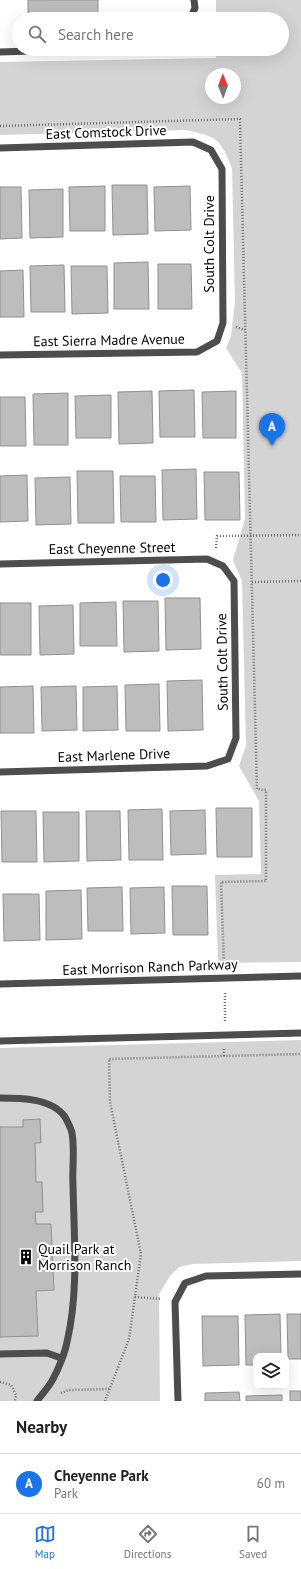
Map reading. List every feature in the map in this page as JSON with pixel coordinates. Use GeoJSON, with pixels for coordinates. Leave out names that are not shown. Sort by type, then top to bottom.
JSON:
{"type":"FeatureCollection","features":[{"type":"Feature","properties":{"kind":"street"},"geometry":{"type":"LineString","coordinates":[[193,12],[195,8],[194,0]]}},
{"type":"Feature","properties":{"kind":"street"},"geometry":{"type":"LineString","coordinates":[[0,52],[12,52]]}},
{"type":"Feature","properties":{"kind":"street","name":"East Comstock Drive"},"geometry":{"type":"LineString","coordinates":[[0,148],[193,142],[211,150]]}},
{"type":"Feature","properties":{"kind":"street","name":"South Colt Drive"},"geometry":{"type":"LineString","coordinates":[[211,150],[222,169],[223,323],[217,341]]}},
{"type":"Feature","properties":{"kind":"street","name":"East Sierra Madre Avenue"},"geometry":{"type":"LineString","coordinates":[[0,355],[197,352],[217,341]]}},
{"type":"Feature","properties":{"kind":"street","name":"East Cheyenne Street"},"geometry":{"type":"LineString","coordinates":[[0,564],[206,559],[223,566]]}},
{"type":"Feature","properties":{"kind":"street","name":"South Colt Drive"},"geometry":{"type":"LineString","coordinates":[[223,566],[234,581],[236,738],[228,760]]}},
{"type":"Feature","properties":{"kind":"street","name":"East Marlene Drive"},"geometry":{"type":"LineString","coordinates":[[0,772],[207,766],[228,760]]}},
{"type":"Feature","properties":{"kind":"street","name":"East Morrison Ranch Parkway"},"geometry":{"type":"LineString","coordinates":[[0,984],[301,976]]}},
{"type":"Feature","properties":{"kind":"street"},"geometry":{"type":"LineString","coordinates":[[0,1041],[301,1033]]}},
{"type":"Feature","properties":{"kind":"street"},"geometry":{"type":"LineString","coordinates":[[0,1098],[36,1100],[50,1105],[60,1111],[65,1117],[72,1131],[74,1145],[73,1182],[75,1250],[73,1302],[67,1343],[62,1358],[53,1379],[37,1401]]}},
{"type":"Feature","properties":{"kind":"street"},"geometry":{"type":"LineString","coordinates":[[178,1401],[175,1302],[185,1283],[206,1276],[301,1274]]}},
{"type":"Feature","properties":{"kind":"street"},"geometry":{"type":"LineString","coordinates":[[0,1354],[47,1353],[62,1358]]}},
{"type":"Feature","properties":{"kind":"path"},"geometry":{"type":"LineString","coordinates":[[0,126],[240,119],[257,789],[266,790],[266,881],[221,882],[225,978],[224,1056]]}},
{"type":"Feature","properties":{"kind":"path"},"geometry":{"type":"LineString","coordinates":[[213,562],[217,536],[301,534]]}},
{"type":"Feature","properties":{"kind":"path"},"geometry":{"type":"LineString","coordinates":[[252,582],[301,581]]}},
{"type":"Feature","properties":{"kind":"path"},"geometry":{"type":"LineString","coordinates":[[105,1401],[129,1339],[141,1254],[110,1102],[109,1059],[301,1054]]}},
{"type":"Feature","properties":{"kind":"path"},"geometry":{"type":"LineString","coordinates":[[135,1297],[176,1300]]}},
{"type":"Feature","properties":{"kind":"path"},"geometry":{"type":"LineString","coordinates":[[0,1382],[11,1385],[16,1395],[15,1401]]}},
{"type":"Feature","properties":{"kind":"path"},"geometry":{"type":"LineString","coordinates":[[58,1394],[69,1390],[110,1389]]}},
{"type":"Feature","properties":{"kind":"shaded area"},"geometry":{"type":"Polygon","coordinates":[[[216,0],[301,0],[301,962],[218,963],[215,875],[261,874],[259,801],[239,766],[246,746],[242,581],[233,560],[245,519],[242,373],[226,348],[231,336],[235,302],[232,168],[224,150],[216,140],[204,134],[185,130],[0,135],[0,62],[216,58],[216,56],[289,56],[289,12],[216,12],[216,0]]]}},
{"type":"Feature","properties":{"kind":"shaded area"},"geometry":{"type":"Polygon","coordinates":[[[301,1040],[301,1261],[193,1264],[179,1267],[170,1276],[159,1294],[160,1401],[0,1401],[0,1048],[301,1040]]]}},
{"type":"Feature","properties":{"kind":"building"},"geometry":{"type":"Polygon","coordinates":[[[28,0],[98,0],[98,12],[28,12],[28,0]]]}},
{"type":"Feature","properties":{"kind":"building"},"geometry":{"type":"Polygon","coordinates":[[[112,185],[147,185],[148,234],[113,235],[112,185]]]}},
{"type":"Feature","properties":{"kind":"building"},"geometry":{"type":"Polygon","coordinates":[[[105,186],[105,231],[70,231],[69,187],[105,186]]]}},
{"type":"Feature","properties":{"kind":"building"},"geometry":{"type":"Polygon","coordinates":[[[190,186],[191,230],[155,231],[154,187],[190,186]]]}},
{"type":"Feature","properties":{"kind":"building"},"geometry":{"type":"Polygon","coordinates":[[[0,187],[21,187],[22,238],[0,239],[0,187]]]}},
{"type":"Feature","properties":{"kind":"building"},"geometry":{"type":"Polygon","coordinates":[[[63,189],[63,237],[30,238],[29,190],[63,189]]]}},
{"type":"Feature","properties":{"kind":"building"},"geometry":{"type":"Polygon","coordinates":[[[148,262],[149,309],[114,309],[114,263],[148,262]]]}},
{"type":"Feature","properties":{"kind":"building"},"geometry":{"type":"Polygon","coordinates":[[[158,264],[191,264],[192,309],[158,309],[158,264]]]}},
{"type":"Feature","properties":{"kind":"building"},"geometry":{"type":"Polygon","coordinates":[[[64,265],[65,312],[31,312],[30,266],[64,265]]]}},
{"type":"Feature","properties":{"kind":"building"},"geometry":{"type":"Polygon","coordinates":[[[71,266],[107,266],[108,313],[72,314],[71,266]]]}},
{"type":"Feature","properties":{"kind":"building"},"geometry":{"type":"Polygon","coordinates":[[[23,270],[24,317],[0,317],[0,271],[23,270]]]}},
{"type":"Feature","properties":{"kind":"building"},"geometry":{"type":"Polygon","coordinates":[[[194,390],[195,437],[160,437],[159,391],[194,390]]]}},
{"type":"Feature","properties":{"kind":"building"},"geometry":{"type":"Polygon","coordinates":[[[152,391],[153,443],[119,444],[118,392],[152,391]]]}},
{"type":"Feature","properties":{"kind":"building"},"geometry":{"type":"Polygon","coordinates":[[[236,391],[236,438],[203,438],[202,392],[236,391]]]}},
{"type":"Feature","properties":{"kind":"building"},"geometry":{"type":"Polygon","coordinates":[[[68,393],[68,445],[34,445],[33,394],[68,393]]]}},
{"type":"Feature","properties":{"kind":"building"},"geometry":{"type":"Polygon","coordinates":[[[111,395],[111,438],[76,438],[75,396],[111,395]]]}},
{"type":"Feature","properties":{"kind":"building"},"geometry":{"type":"Polygon","coordinates":[[[0,397],[25,397],[26,446],[0,446],[0,397]]]}},
{"type":"Feature","properties":{"kind":"building"},"geometry":{"type":"Polygon","coordinates":[[[196,469],[197,519],[163,520],[162,470],[196,469]]]}},
{"type":"Feature","properties":{"kind":"building"},"geometry":{"type":"Polygon","coordinates":[[[77,471],[113,471],[114,523],[78,523],[77,471]]]}},
{"type":"Feature","properties":{"kind":"building"},"geometry":{"type":"Polygon","coordinates":[[[204,472],[239,472],[240,520],[205,520],[204,472]]]}},
{"type":"Feature","properties":{"kind":"building"},"geometry":{"type":"Polygon","coordinates":[[[27,475],[28,521],[0,522],[0,476],[27,475]]]}},
{"type":"Feature","properties":{"kind":"building"},"geometry":{"type":"Polygon","coordinates":[[[120,476],[155,476],[156,522],[121,522],[120,476]]]}},
{"type":"Feature","properties":{"kind":"building"},"geometry":{"type":"Polygon","coordinates":[[[70,477],[71,524],[36,525],[35,478],[70,477]]]}},
{"type":"Feature","properties":{"kind":"building"},"geometry":{"type":"Polygon","coordinates":[[[165,598],[200,598],[201,649],[166,650],[165,598]]]}},
{"type":"Feature","properties":{"kind":"building"},"geometry":{"type":"Polygon","coordinates":[[[123,601],[158,601],[159,651],[124,652],[123,601]]]}},
{"type":"Feature","properties":{"kind":"building"},"geometry":{"type":"Polygon","coordinates":[[[116,602],[117,646],[80,646],[80,603],[116,602]]]}},
{"type":"Feature","properties":{"kind":"building"},"geometry":{"type":"Polygon","coordinates":[[[0,603],[31,603],[31,655],[0,655],[0,603]]]}},
{"type":"Feature","properties":{"kind":"building"},"geometry":{"type":"Polygon","coordinates":[[[73,605],[74,654],[40,655],[39,606],[73,605]]]}},
{"type":"Feature","properties":{"kind":"building"},"geometry":{"type":"Polygon","coordinates":[[[202,680],[203,730],[168,731],[167,681],[202,680]]]}},
{"type":"Feature","properties":{"kind":"building"},"geometry":{"type":"Polygon","coordinates":[[[159,684],[160,731],[126,731],[125,685],[159,684]]]}},
{"type":"Feature","properties":{"kind":"building"},"geometry":{"type":"Polygon","coordinates":[[[33,686],[34,733],[0,733],[0,687],[33,686]]]}},
{"type":"Feature","properties":{"kind":"building"},"geometry":{"type":"Polygon","coordinates":[[[76,686],[77,730],[42,731],[41,687],[76,686]]]}},
{"type":"Feature","properties":{"kind":"building"},"geometry":{"type":"Polygon","coordinates":[[[117,686],[118,730],[83,731],[83,687],[117,686]]]}},
{"type":"Feature","properties":{"kind":"building"},"geometry":{"type":"Polygon","coordinates":[[[216,808],[252,808],[252,857],[217,857],[216,808]]]}},
{"type":"Feature","properties":{"kind":"building"},"geometry":{"type":"Polygon","coordinates":[[[162,809],[163,860],[129,860],[128,810],[162,809]]]}},
{"type":"Feature","properties":{"kind":"building"},"geometry":{"type":"Polygon","coordinates":[[[205,810],[206,854],[171,855],[170,811],[205,810]]]}},
{"type":"Feature","properties":{"kind":"building"},"geometry":{"type":"Polygon","coordinates":[[[1,811],[36,811],[37,862],[2,862],[1,811]]]}},
{"type":"Feature","properties":{"kind":"building"},"geometry":{"type":"Polygon","coordinates":[[[86,811],[120,811],[121,860],[87,861],[86,811]]]}},
{"type":"Feature","properties":{"kind":"building"},"geometry":{"type":"Polygon","coordinates":[[[43,812],[79,812],[79,861],[44,862],[43,812]]]}},
{"type":"Feature","properties":{"kind":"building"},"geometry":{"type":"Polygon","coordinates":[[[172,886],[207,886],[208,935],[173,935],[172,886]]]}},
{"type":"Feature","properties":{"kind":"building"},"geometry":{"type":"Polygon","coordinates":[[[122,887],[123,931],[88,931],[87,888],[122,887]]]}},
{"type":"Feature","properties":{"kind":"building"},"geometry":{"type":"Polygon","coordinates":[[[164,887],[165,933],[131,934],[130,888],[164,887]]]}},
{"type":"Feature","properties":{"kind":"building"},"geometry":{"type":"Polygon","coordinates":[[[81,890],[82,939],[46,940],[46,891],[81,890]]]}},
{"type":"Feature","properties":{"kind":"building"},"geometry":{"type":"Polygon","coordinates":[[[3,894],[39,894],[40,940],[4,941],[3,894]]]}},
{"type":"Feature","properties":{"kind":"building","name":"Quail Park at Morrison Ranch"},"geometry":{"type":"Polygon","coordinates":[[[40,1119],[41,1143],[35,1143],[36,1182],[42,1182],[43,1212],[35,1212],[36,1224],[51,1224],[54,1290],[36,1291],[38,1336],[0,1337],[0,1127],[23,1127],[23,1120],[40,1119]]]}},
{"type":"Feature","properties":{"kind":"building"},"geometry":{"type":"Polygon","coordinates":[[[280,1314],[281,1353],[253,1353],[253,1365],[246,1365],[245,1315],[280,1314]]]}},
{"type":"Feature","properties":{"kind":"building"},"geometry":{"type":"Polygon","coordinates":[[[287,1314],[301,1314],[301,1359],[289,1359],[287,1314]]]}},
{"type":"Feature","properties":{"kind":"building"},"geometry":{"type":"Polygon","coordinates":[[[202,1316],[238,1316],[239,1365],[203,1366],[202,1316]]]}},
{"type":"Feature","properties":{"kind":"building"},"geometry":{"type":"Polygon","coordinates":[[[290,1391],[301,1391],[301,1401],[290,1401],[290,1391]]]}},
{"type":"Feature","properties":{"kind":"building"},"geometry":{"type":"Polygon","coordinates":[[[239,1392],[240,1401],[205,1401],[205,1393],[239,1392]]]}},
{"type":"Feature","properties":{"kind":"building"},"geometry":{"type":"Polygon","coordinates":[[[282,1395],[282,1401],[246,1401],[246,1396],[282,1395]]]}},
{"type":"Feature","properties":{"kind":"place","name":"Cheyenne Park"},"geometry":{"type":"Point","coordinates":[272,446]}},
{"type":"Feature","properties":{"kind":"place","name":"Quail Park at Morrison Ranch"},"geometry":{"type":"Point","coordinates":[26,1257]}}]}
